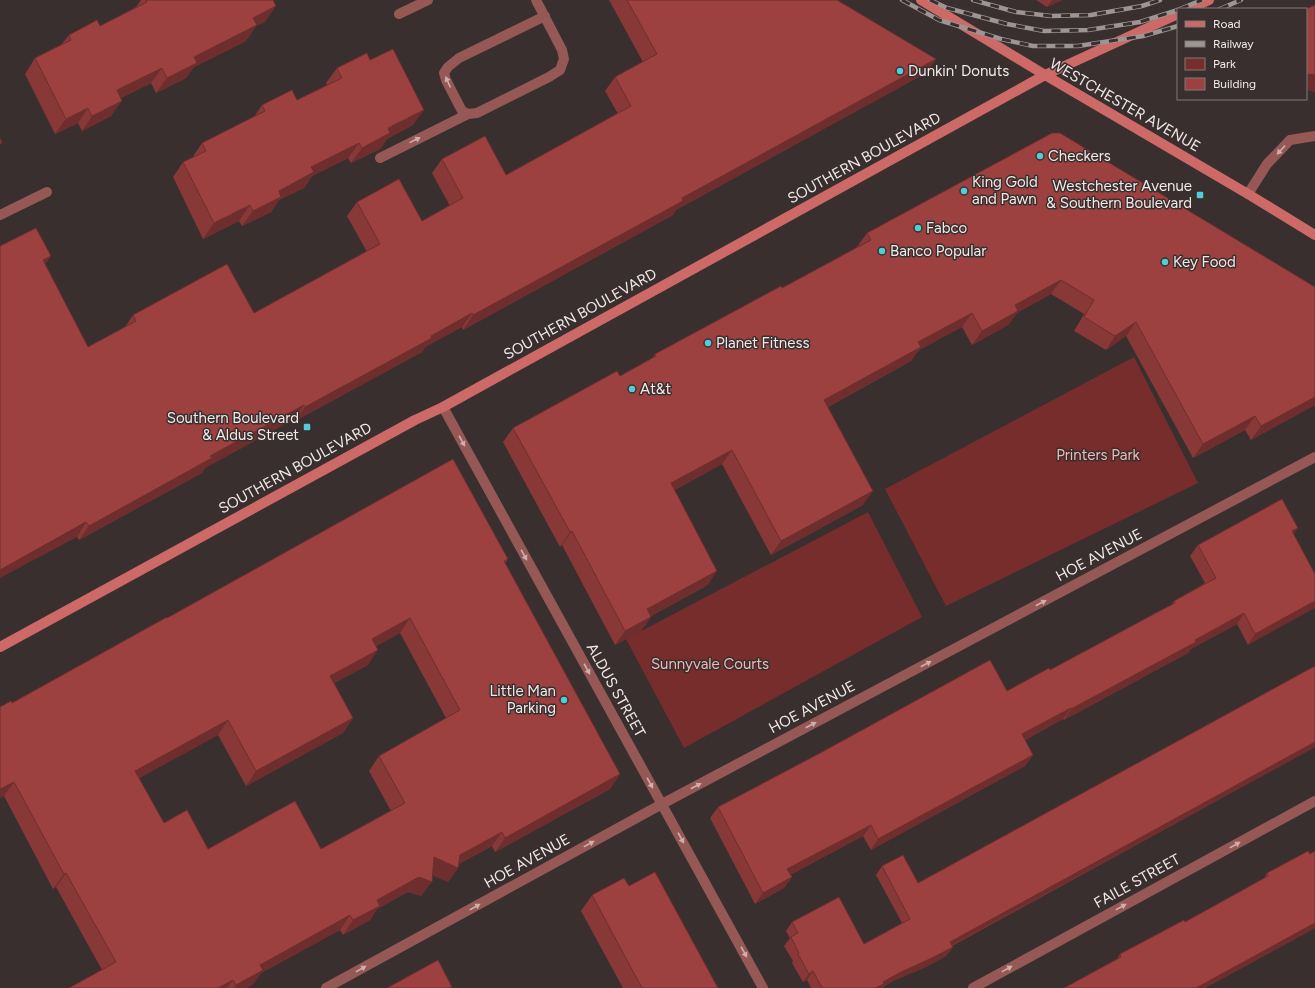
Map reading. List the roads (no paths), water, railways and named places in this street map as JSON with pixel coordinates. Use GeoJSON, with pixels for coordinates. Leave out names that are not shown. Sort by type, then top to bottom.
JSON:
{"type":"FeatureCollection","features":[{"type":"Feature","properties":{"kind":"main road","name":"WESTCHESTER AVENUE"},"geometry":{"type":"LineString","coordinates":[[921,0],[1315,235]]}},
{"type":"Feature","properties":{"kind":"main road"},"geometry":{"type":"LineString","coordinates":[[1192,8],[1209,0]]}},
{"type":"Feature","properties":{"kind":"main road","name":"SOUTHERN BOULEVARD"},"geometry":{"type":"LineString","coordinates":[[0,647],[415,420],[443,407],[1045,75],[1177,14]]}},
{"type":"Feature","properties":{"kind":"street"},"geometry":{"type":"LineString","coordinates":[[399,14],[428,0]]}},
{"type":"Feature","properties":{"kind":"street"},"geometry":{"type":"LineString","coordinates":[[380,158],[468,114],[477,113],[549,78],[560,70],[564,60],[562,50],[536,0]]}},
{"type":"Feature","properties":{"kind":"street"},"geometry":{"type":"LineString","coordinates":[[468,114],[462,111],[446,80],[444,73],[448,67],[459,58],[545,16]]}},
{"type":"Feature","properties":{"kind":"street"},"geometry":{"type":"LineString","coordinates":[[1248,194],[1267,164],[1290,140],[1315,136]]}},
{"type":"Feature","properties":{"kind":"street"},"geometry":{"type":"LineString","coordinates":[[0,215],[47,192]]}},
{"type":"Feature","properties":{"kind":"street","name":"ALDUS STREET"},"geometry":{"type":"LineString","coordinates":[[443,407],[764,988]]}},
{"type":"Feature","properties":{"kind":"street","name":"HOE AVENUE"},"geometry":{"type":"LineString","coordinates":[[326,988],[662,804],[1315,457]]}},
{"type":"Feature","properties":{"kind":"street","name":"FAILE STREET"},"geometry":{"type":"LineString","coordinates":[[972,988],[1315,801]]}},
{"type":"Feature","properties":{"kind":"railway"},"geometry":{"type":"LineString","coordinates":[[902,0],[939,20],[1001,39],[1033,46],[1078,46],[1143,36],[1177,26]]}},
{"type":"Feature","properties":{"kind":"railway"},"geometry":{"type":"LineString","coordinates":[[930,0],[947,8],[1007,24],[1044,31],[1088,30],[1140,22],[1177,10]]}},
{"type":"Feature","properties":{"kind":"railway"},"geometry":{"type":"LineString","coordinates":[[973,0],[1016,12],[1051,16],[1091,15],[1142,6],[1160,0]]}},
{"type":"Feature","properties":{"kind":"railway"},"geometry":{"type":"LineString","coordinates":[[1182,8],[1202,0]]}},
{"type":"Feature","properties":{"kind":"railway"},"geometry":{"type":"LineString","coordinates":[[1222,8],[1241,0]]}},
{"type":"Feature","properties":{"kind":"place","name":"Dunkin' Donuts"},"geometry":{"type":"Point","coordinates":[900,71]}},
{"type":"Feature","properties":{"kind":"place","name":"Checkers"},"geometry":{"type":"Point","coordinates":[1040,156]}},
{"type":"Feature","properties":{"kind":"place","name":"King Gold and Pawn"},"geometry":{"type":"Point","coordinates":[964,191]}},
{"type":"Feature","properties":{"kind":"place","name":"Westchester Avenue & Southern Boulevard"},"geometry":{"type":"Point","coordinates":[1200,195]}},
{"type":"Feature","properties":{"kind":"place","name":"Fabco"},"geometry":{"type":"Point","coordinates":[918,228]}},
{"type":"Feature","properties":{"kind":"place","name":"Banco Popular"},"geometry":{"type":"Point","coordinates":[882,251]}},
{"type":"Feature","properties":{"kind":"place","name":"Key Food"},"geometry":{"type":"Point","coordinates":[1165,262]}},
{"type":"Feature","properties":{"kind":"place","name":"Planet Fitness"},"geometry":{"type":"Point","coordinates":[708,343]}},
{"type":"Feature","properties":{"kind":"place","name":"At&t"},"geometry":{"type":"Point","coordinates":[632,389]}},
{"type":"Feature","properties":{"kind":"place","name":"Southern Boulevard & Aldus Street"},"geometry":{"type":"Point","coordinates":[307,427]}},
{"type":"Feature","properties":{"kind":"place","name":"Little Man Parking"},"geometry":{"type":"Point","coordinates":[564,700]}},
{"type":"Feature","properties":{"kind":"park label","name":"Printers Park"},"geometry":{"type":"Point","coordinates":[1098,455]}},
{"type":"Feature","properties":{"kind":"park label","name":"Sunnyvale Courts"},"geometry":{"type":"Point","coordinates":[710,664]}}]}
